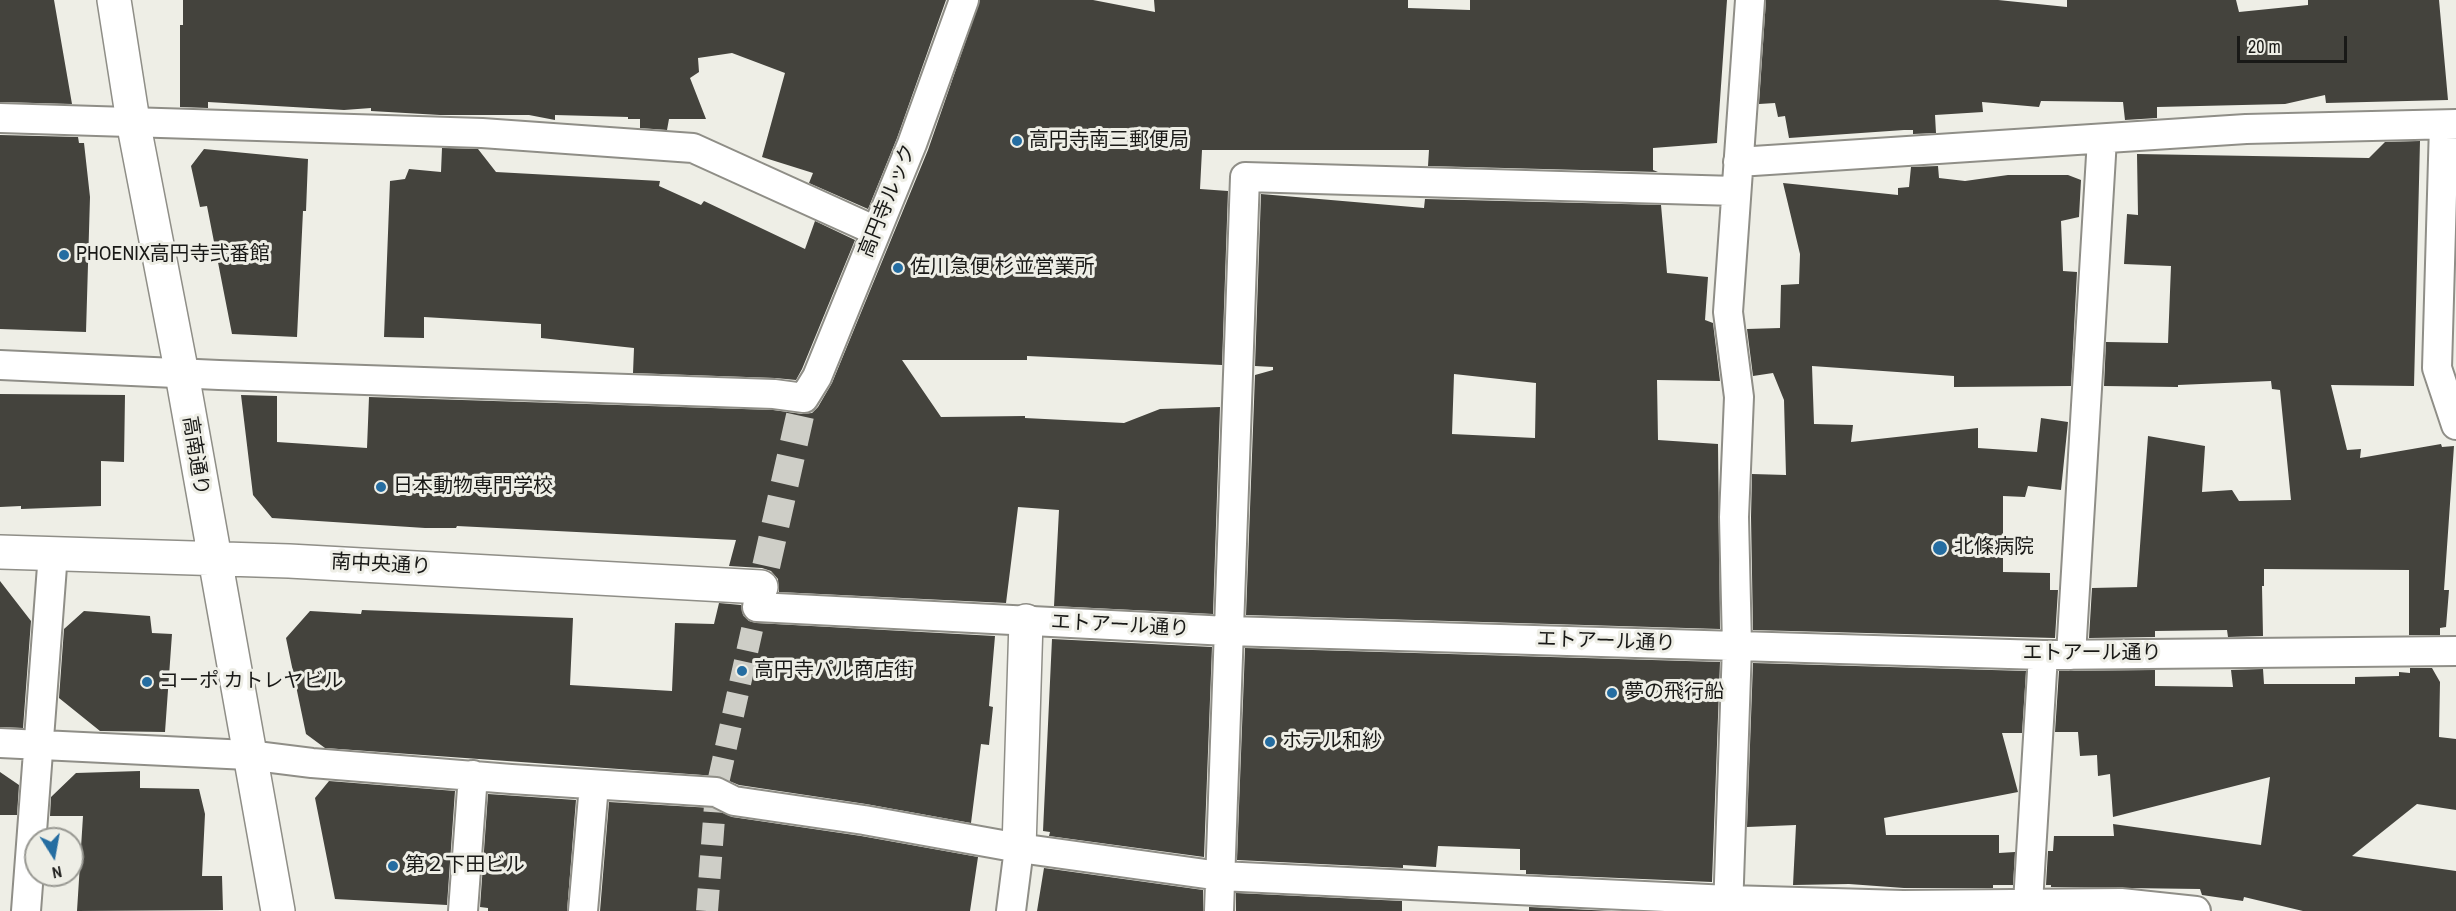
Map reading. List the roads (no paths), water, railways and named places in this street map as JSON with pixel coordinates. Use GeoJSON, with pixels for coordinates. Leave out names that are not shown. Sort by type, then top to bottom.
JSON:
{"type":"FeatureCollection","features":[{"type":"Feature","properties":{"kind":"street","name":"高南通り"},"geometry":{"type":"LineString","coordinates":[[114,0],[133,121],[182,374],[213,558],[278,911]]}},
{"type":"Feature","properties":{"kind":"street","name":"高円寺ルック"},"geometry":{"type":"LineString","coordinates":[[182,374],[683,390],[774,394],[804,398],[817,376],[912,144],[964,0]]}},
{"type":"Feature","properties":{"kind":"street"},"geometry":{"type":"LineString","coordinates":[[1729,905],[1737,646],[1734,517],[1739,396],[1728,312],[1750,0]]}},
{"type":"Feature","properties":{"kind":"street"},"geometry":{"type":"LineString","coordinates":[[0,117],[482,133],[693,148],[876,231]]}},
{"type":"Feature","properties":{"kind":"street"},"geometry":{"type":"LineString","coordinates":[[1738,162],[2246,129],[2450,124],[2437,368],[2456,425]]}},
{"type":"Feature","properties":{"kind":"street"},"geometry":{"type":"LineString","coordinates":[[2028,903],[2057,655],[2102,139]]}},
{"type":"Feature","properties":{"kind":"street"},"geometry":{"type":"LineString","coordinates":[[1219,911],[1245,177],[1736,191]]}},
{"type":"Feature","properties":{"kind":"street"},"geometry":{"type":"LineString","coordinates":[[0,364],[182,374]]}},
{"type":"Feature","properties":{"kind":"street","name":"南中央通り"},"geometry":{"type":"LineString","coordinates":[[0,552],[213,558],[519,572],[759,597]]}},
{"type":"Feature","properties":{"kind":"street"},"geometry":{"type":"LineString","coordinates":[[26,911],[53,553]]}},
{"type":"Feature","properties":{"kind":"street","name":"エトアール通り"},"geometry":{"type":"LineString","coordinates":[[759,597],[1026,621],[1228,631],[2057,655],[2456,651]]}},
{"type":"Feature","properties":{"kind":"street"},"geometry":{"type":"LineString","coordinates":[[1011,911],[1019,848],[1026,621]]}},
{"type":"Feature","properties":{"kind":"street"},"geometry":{"type":"LineString","coordinates":[[0,743],[249,755],[473,776],[716,792],[734,801],[864,820],[1019,848],[1220,876],[1729,905],[2121,903],[2196,911]]}},
{"type":"Feature","properties":{"kind":"street"},"geometry":{"type":"LineString","coordinates":[[463,911],[473,776]]}},
{"type":"Feature","properties":{"kind":"street"},"geometry":{"type":"LineString","coordinates":[[583,911],[594,785]]}},
{"type":"Feature","properties":{"kind":"tunnel"},"geometry":{"type":"LineString","coordinates":[[757,607],[804,398]]}},
{"type":"Feature","properties":{"kind":"tunnel"},"geometry":{"type":"LineString","coordinates":[[707,911],[716,792],[757,607]]}},
{"type":"Feature","properties":{"kind":"place","name":"高円寺南三郵便局"},"geometry":{"type":"Point","coordinates":[1017,141]}},
{"type":"Feature","properties":{"kind":"place","name":"PHOENIX高円寺弐番館"},"geometry":{"type":"Point","coordinates":[64,255]}},
{"type":"Feature","properties":{"kind":"place","name":"佐川急便 杉並営業所"},"geometry":{"type":"Point","coordinates":[898,268]}},
{"type":"Feature","properties":{"kind":"place","name":"日本動物専門学校"},"geometry":{"type":"Point","coordinates":[381,487]}},
{"type":"Feature","properties":{"kind":"place","name":"北條病院"},"geometry":{"type":"Point","coordinates":[1940,548]}},
{"type":"Feature","properties":{"kind":"place","name":"高円寺パル商店街"},"geometry":{"type":"Point","coordinates":[742,671]}},
{"type":"Feature","properties":{"kind":"place","name":"コーポ カトレヤビル"},"geometry":{"type":"Point","coordinates":[147,682]}},
{"type":"Feature","properties":{"kind":"place","name":"夢の飛行船"},"geometry":{"type":"Point","coordinates":[1612,693]}},
{"type":"Feature","properties":{"kind":"place","name":"ホテル和紗"},"geometry":{"type":"Point","coordinates":[1270,742]}},
{"type":"Feature","properties":{"kind":"place","name":"第２下田ビル"},"geometry":{"type":"Point","coordinates":[393,866]}}]}
